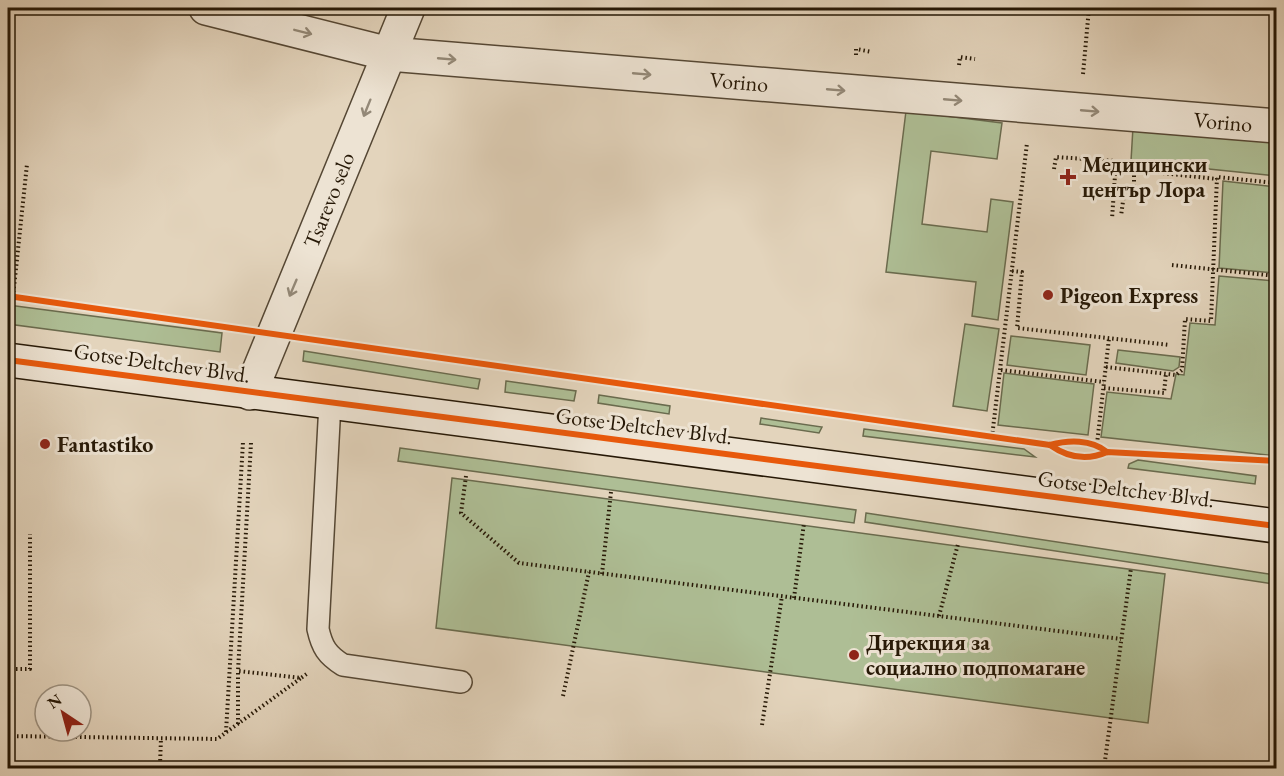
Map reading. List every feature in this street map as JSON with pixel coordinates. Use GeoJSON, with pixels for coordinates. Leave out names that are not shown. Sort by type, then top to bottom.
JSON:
{"type":"FeatureCollection","features":[{"type":"Feature","properties":{"kind":"street","name":"Vorino"},"geometry":{"type":"LineString","coordinates":[[206,8],[389,54],[1276,126]]}},
{"type":"Feature","properties":{"kind":"street","name":"Tsarevo selo"},"geometry":{"type":"LineString","coordinates":[[250,393],[408,8]]}},
{"type":"Feature","properties":{"kind":"street","name":"Gotse Deltchev Blvd."},"geometry":{"type":"LineString","coordinates":[[8,360],[330,404],[1276,526]]}},
{"type":"Feature","properties":{"kind":"lane"},"geometry":{"type":"LineString","coordinates":[[330,404],[318,629],[321,644],[330,657],[343,665],[461,681]]}},
{"type":"Feature","properties":{"kind":"path"},"geometry":{"type":"LineString","coordinates":[[1080,110],[1089,8]]}},
{"type":"Feature","properties":{"kind":"path"},"geometry":{"type":"LineString","coordinates":[[856,49],[872,52]]}},
{"type":"Feature","properties":{"kind":"path"},"geometry":{"type":"LineString","coordinates":[[960,57],[975,59]]}},
{"type":"Feature","properties":{"kind":"path"},"geometry":{"type":"LineString","coordinates":[[992,437],[1032,106]]}},
{"type":"Feature","properties":{"kind":"path"},"geometry":{"type":"LineString","coordinates":[[1054,168],[1056,157],[1116,161],[1112,219]]}},
{"type":"Feature","properties":{"kind":"path"},"geometry":{"type":"LineString","coordinates":[[24,298],[10,297],[27,164]]}},
{"type":"Feature","properties":{"kind":"path"},"geometry":{"type":"LineString","coordinates":[[1134,186],[1134,170],[1276,183]]}},
{"type":"Feature","properties":{"kind":"path"},"geometry":{"type":"LineString","coordinates":[[1106,368],[1176,375],[1182,370],[1185,320],[1211,321],[1217,179]]}},
{"type":"Feature","properties":{"kind":"path"},"geometry":{"type":"LineString","coordinates":[[1114,187],[1125,187],[1122,216]]}},
{"type":"Feature","properties":{"kind":"path"},"geometry":{"type":"LineString","coordinates":[[1172,265],[1276,276]]}},
{"type":"Feature","properties":{"kind":"path"},"geometry":{"type":"LineString","coordinates":[[1012,271],[1022,272],[1017,328],[1170,345]]}},
{"type":"Feature","properties":{"kind":"path"},"geometry":{"type":"LineString","coordinates":[[1097,444],[1109,338]]}},
{"type":"Feature","properties":{"kind":"path"},"geometry":{"type":"LineString","coordinates":[[1000,370],[1104,382]]}},
{"type":"Feature","properties":{"kind":"path"},"geometry":{"type":"LineString","coordinates":[[1104,388],[1164,393],[1166,373]]}},
{"type":"Feature","properties":{"kind":"path"},"geometry":{"type":"LineString","coordinates":[[981,435],[1003,438]]}},
{"type":"Feature","properties":{"kind":"path"},"geometry":{"type":"LineString","coordinates":[[226,732],[243,442]]}},
{"type":"Feature","properties":{"kind":"path"},"geometry":{"type":"LineString","coordinates":[[238,724],[238,671],[251,443]]}},
{"type":"Feature","properties":{"kind":"path"},"geometry":{"type":"LineString","coordinates":[[1086,443],[1097,444],[1107,452]]}},
{"type":"Feature","properties":{"kind":"path"},"geometry":{"type":"LineString","coordinates":[[466,476],[461,513],[519,563],[1121,639]]}},
{"type":"Feature","properties":{"kind":"path"},"geometry":{"type":"LineString","coordinates":[[602,574],[611,492]]}},
{"type":"Feature","properties":{"kind":"path"},"geometry":{"type":"LineString","coordinates":[[794,598],[804,523]]}},
{"type":"Feature","properties":{"kind":"path"},"geometry":{"type":"LineString","coordinates":[[16,669],[30,669],[30,534]]}},
{"type":"Feature","properties":{"kind":"path"},"geometry":{"type":"LineString","coordinates":[[939,616],[958,544]]}},
{"type":"Feature","properties":{"kind":"path"},"geometry":{"type":"LineString","coordinates":[[1104,768],[1131,568]]}},
{"type":"Feature","properties":{"kind":"path"},"geometry":{"type":"LineString","coordinates":[[563,696],[589,572]]}},
{"type":"Feature","properties":{"kind":"path"},"geometry":{"type":"LineString","coordinates":[[762,725],[782,596]]}},
{"type":"Feature","properties":{"kind":"path"},"geometry":{"type":"LineString","coordinates":[[8,736],[217,739],[330,657]]}},
{"type":"Feature","properties":{"kind":"path"},"geometry":{"type":"LineString","coordinates":[[238,671],[301,678]]}},
{"type":"Feature","properties":{"kind":"path"},"geometry":{"type":"LineString","coordinates":[[160,765],[161,738]]}},
{"type":"Feature","properties":{"kind":"green space"},"geometry":{"type":"Polygon","coordinates":[[[906,111],[1002,123],[997,159],[931,151],[922,224],[987,232],[991,199],[1013,202],[998,320],[972,316],[976,282],[886,272],[906,111]]]}},
{"type":"Feature","properties":{"kind":"green space"},"geometry":{"type":"Polygon","coordinates":[[[1133,127],[1276,137],[1276,176],[1131,161],[1133,127]]]}},
{"type":"Feature","properties":{"kind":"green space"},"geometry":{"type":"Polygon","coordinates":[[[1223,181],[1276,187],[1276,273],[1219,268],[1223,181]]]}},
{"type":"Feature","properties":{"kind":"green space"},"geometry":{"type":"Polygon","coordinates":[[[1219,276],[1276,281],[1276,456],[1101,437],[1107,392],[1171,399],[1176,374],[1184,375],[1190,323],[1215,325],[1219,276]]]}},
{"type":"Feature","properties":{"kind":"green space"},"geometry":{"type":"Polygon","coordinates":[[[8,305],[222,333],[220,352],[8,324],[8,305]]]}},
{"type":"Feature","properties":{"kind":"green space"},"geometry":{"type":"Polygon","coordinates":[[[965,324],[999,329],[987,411],[953,406],[965,324]]]}},
{"type":"Feature","properties":{"kind":"green space"},"geometry":{"type":"Polygon","coordinates":[[[1011,336],[1090,345],[1086,375],[1007,365],[1011,336]]]}},
{"type":"Feature","properties":{"kind":"green space"},"geometry":{"type":"Polygon","coordinates":[[[1118,350],[1180,357],[1179,367],[1173,371],[1116,363],[1118,350]]]}},
{"type":"Feature","properties":{"kind":"green space"},"geometry":{"type":"Polygon","coordinates":[[[304,351],[480,379],[478,389],[303,361],[304,351]]]}},
{"type":"Feature","properties":{"kind":"green space"},"geometry":{"type":"Polygon","coordinates":[[[1004,373],[1094,384],[1088,435],[998,425],[1004,373]]]}},
{"type":"Feature","properties":{"kind":"green space"},"geometry":{"type":"Polygon","coordinates":[[[506,381],[576,391],[574,401],[505,392],[506,381]]]}},
{"type":"Feature","properties":{"kind":"green space"},"geometry":{"type":"Polygon","coordinates":[[[599,395],[670,406],[669,414],[598,403],[599,395]]]}},
{"type":"Feature","properties":{"kind":"green space"},"geometry":{"type":"Polygon","coordinates":[[[761,418],[822,427],[819,433],[760,424],[761,418]]]}},
{"type":"Feature","properties":{"kind":"green space"},"geometry":{"type":"Polygon","coordinates":[[[864,429],[1024,449],[1035,457],[863,436],[864,429]]]}},
{"type":"Feature","properties":{"kind":"green space"},"geometry":{"type":"Polygon","coordinates":[[[400,448],[856,510],[854,523],[398,461],[400,448]]]}},
{"type":"Feature","properties":{"kind":"green space"},"geometry":{"type":"Polygon","coordinates":[[[1138,460],[1256,476],[1255,484],[1128,468],[1129,464],[1138,460]]]}},
{"type":"Feature","properties":{"kind":"green space"},"geometry":{"type":"Polygon","coordinates":[[[452,478],[1165,574],[1148,723],[436,628],[452,478]]]}},
{"type":"Feature","properties":{"kind":"green space"},"geometry":{"type":"Polygon","coordinates":[[[866,513],[1275,575],[1273,584],[865,522],[866,513]]]}},
{"type":"Feature","properties":{"kind":"cycle path"},"geometry":{"type":"LineString","coordinates":[[8,296],[1050,445],[1064,442],[1087,443],[1107,452]]}},
{"type":"Feature","properties":{"kind":"cycle path"},"geometry":{"type":"LineString","coordinates":[[8,360],[1276,526]]}},
{"type":"Feature","properties":{"kind":"cycle path"},"geometry":{"type":"LineString","coordinates":[[1050,445],[1070,455],[1085,457],[1107,452],[1276,461]]}},
{"type":"Feature","properties":{"kind":"place","name":"Медицински център Лора"},"geometry":{"type":"Point","coordinates":[1068,177]}},
{"type":"Feature","properties":{"kind":"place","name":"Pigeon Express"},"geometry":{"type":"Point","coordinates":[1048,295]}},
{"type":"Feature","properties":{"kind":"place","name":"Fantastiko"},"geometry":{"type":"Point","coordinates":[45,444]}},
{"type":"Feature","properties":{"kind":"place","name":"Дирекция за социално подпомагане"},"geometry":{"type":"Point","coordinates":[854,655]}}]}
